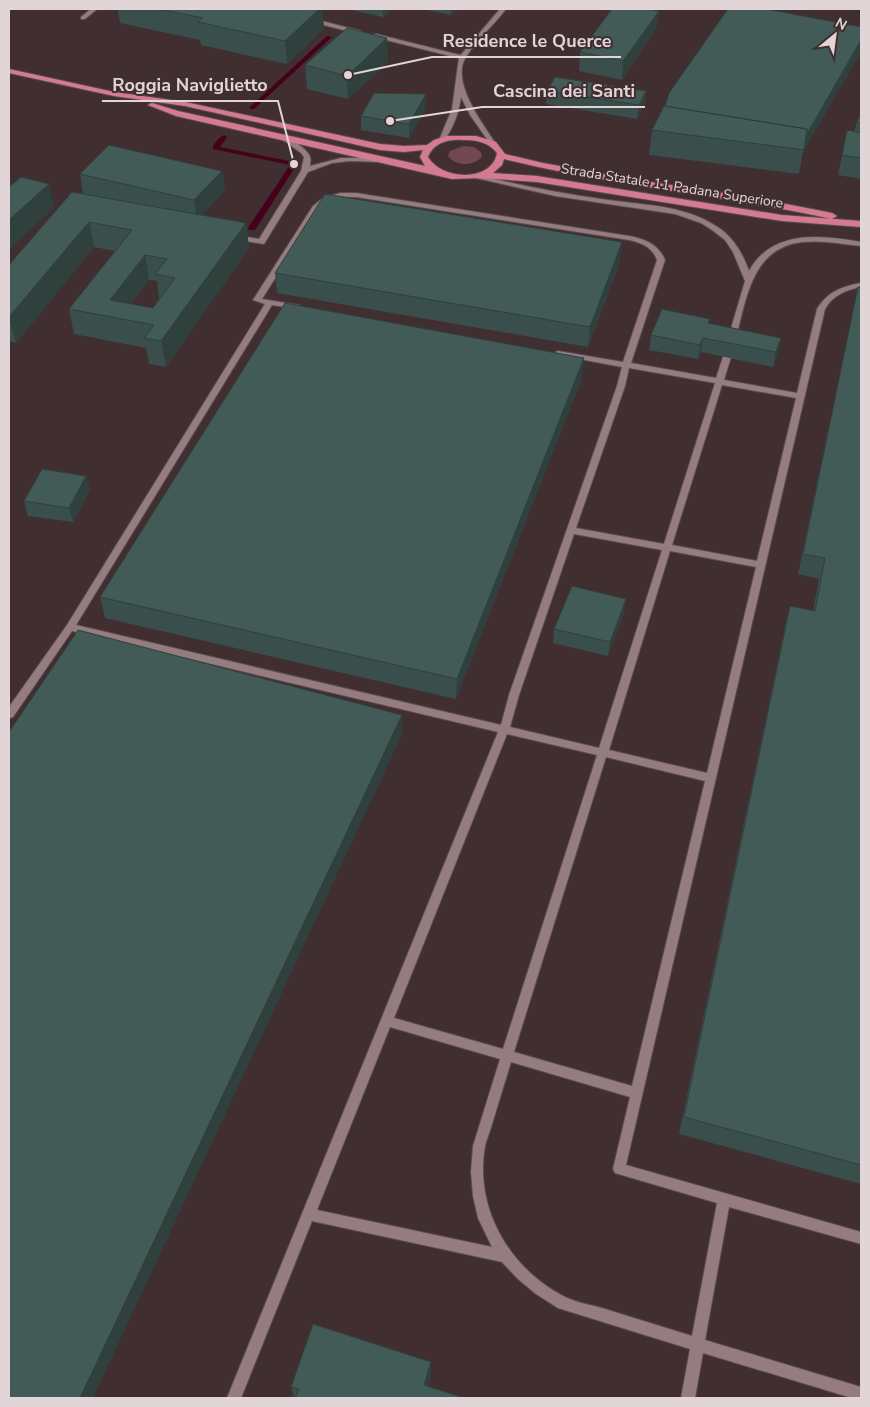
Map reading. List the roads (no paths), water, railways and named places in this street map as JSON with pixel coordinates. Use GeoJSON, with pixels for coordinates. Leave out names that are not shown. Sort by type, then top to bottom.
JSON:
{"type":"FeatureCollection","features":[{"type":"Feature","properties":{"kind":"main road","name":"Strada Statale 11 Padana Superiore"},"geometry":{"type":"LineString","coordinates":[[9,71],[114,94],[185,104],[380,146],[404,149],[429,147],[442,140],[469,137],[494,144]]}},
{"type":"Feature","properties":{"kind":"main road","name":"Strada Statale 11 Padana Superiore"},"geometry":{"type":"LineString","coordinates":[[114,94],[176,113],[453,176],[537,180],[782,218],[861,224]]}},
{"type":"Feature","properties":{"kind":"main road"},"geometry":{"type":"LineString","coordinates":[[476,176],[494,169],[500,163],[502,156],[500,150],[494,144]]}},
{"type":"Feature","properties":{"kind":"main road"},"geometry":{"type":"LineString","coordinates":[[429,147],[425,153],[425,160],[428,166],[436,171]]}},
{"type":"Feature","properties":{"kind":"main road","name":"Strada Statale 11 Padana Superiore"},"geometry":{"type":"LineString","coordinates":[[502,156],[549,168],[786,204],[861,224]]}},
{"type":"Feature","properties":{"kind":"street"},"geometry":{"type":"LineString","coordinates":[[83,18],[94,9]]}},
{"type":"Feature","properties":{"kind":"street"},"geometry":{"type":"LineString","coordinates":[[442,140],[455,114],[460,86],[459,66],[462,57],[503,9]]}},
{"type":"Feature","properties":{"kind":"street"},"geometry":{"type":"LineString","coordinates":[[300,17],[462,57]]}},
{"type":"Feature","properties":{"kind":"street"},"geometry":{"type":"LineString","coordinates":[[460,86],[473,115],[494,144]]}},
{"type":"Feature","properties":{"kind":"street"},"geometry":{"type":"LineString","coordinates":[[226,235],[261,242],[305,171],[307,158],[304,152],[281,136]]}},
{"type":"Feature","properties":{"kind":"street"},"geometry":{"type":"LineString","coordinates":[[305,171],[324,162],[340,159],[386,160]]}},
{"type":"Feature","properties":{"kind":"street"},"geometry":{"type":"LineString","coordinates":[[476,176],[523,189],[664,211],[697,219],[715,228],[734,246],[740,256],[749,281]]}},
{"type":"Feature","properties":{"kind":"street"},"geometry":{"type":"LineString","coordinates":[[234,1398],[504,730],[621,386],[626,365],[661,260],[657,252],[648,244],[629,238],[356,195],[340,195],[324,199],[317,206],[257,300],[309,309]]}},
{"type":"Feature","properties":{"kind":"street"},"geometry":{"type":"LineString","coordinates":[[731,343],[749,281],[756,266],[776,248],[791,242],[814,238],[861,244]]}},
{"type":"Feature","properties":{"kind":"street"},"geometry":{"type":"LineString","coordinates":[[861,285],[837,292],[823,304],[619,1169],[861,1238]]}},
{"type":"Feature","properties":{"kind":"street"},"geometry":{"type":"LineString","coordinates":[[9,714],[70,627],[270,302]]}},
{"type":"Feature","properties":{"kind":"street"},"geometry":{"type":"LineString","coordinates":[[549,352],[801,396]]}},
{"type":"Feature","properties":{"kind":"street"},"geometry":{"type":"LineString","coordinates":[[726,357],[479,1146],[476,1168],[477,1190],[482,1213],[504,1256],[521,1274],[541,1290],[564,1302],[861,1394]]}},
{"type":"Feature","properties":{"kind":"street"},"geometry":{"type":"LineString","coordinates":[[572,530],[761,566]]}},
{"type":"Feature","properties":{"kind":"street"},"geometry":{"type":"LineString","coordinates":[[70,627],[711,778]]}},
{"type":"Feature","properties":{"kind":"street"},"geometry":{"type":"LineString","coordinates":[[386,1021],[637,1093]]}},
{"type":"Feature","properties":{"kind":"street"},"geometry":{"type":"LineString","coordinates":[[688,1398],[724,1199]]}},
{"type":"Feature","properties":{"kind":"street"},"geometry":{"type":"LineString","coordinates":[[308,1214],[504,1256]]}},
{"type":"Feature","properties":{"kind":"waterway"},"geometry":{"type":"LineString","coordinates":[[252,108],[329,37]]}},
{"type":"Feature","properties":{"kind":"waterway"},"geometry":{"type":"LineString","coordinates":[[224,137],[215,148],[294,164],[252,228]]}},
{"type":"Feature","properties":{"kind":"place","name":"Residence le Querce"},"geometry":{"type":"Point","coordinates":[348,75]}},
{"type":"Feature","properties":{"kind":"place","name":"Cascina dei Santi"},"geometry":{"type":"Point","coordinates":[390,121]}},
{"type":"Feature","properties":{"kind":"place","name":"Roggia Naviglietto"},"geometry":{"type":"Point","coordinates":[294,164]}}]}
